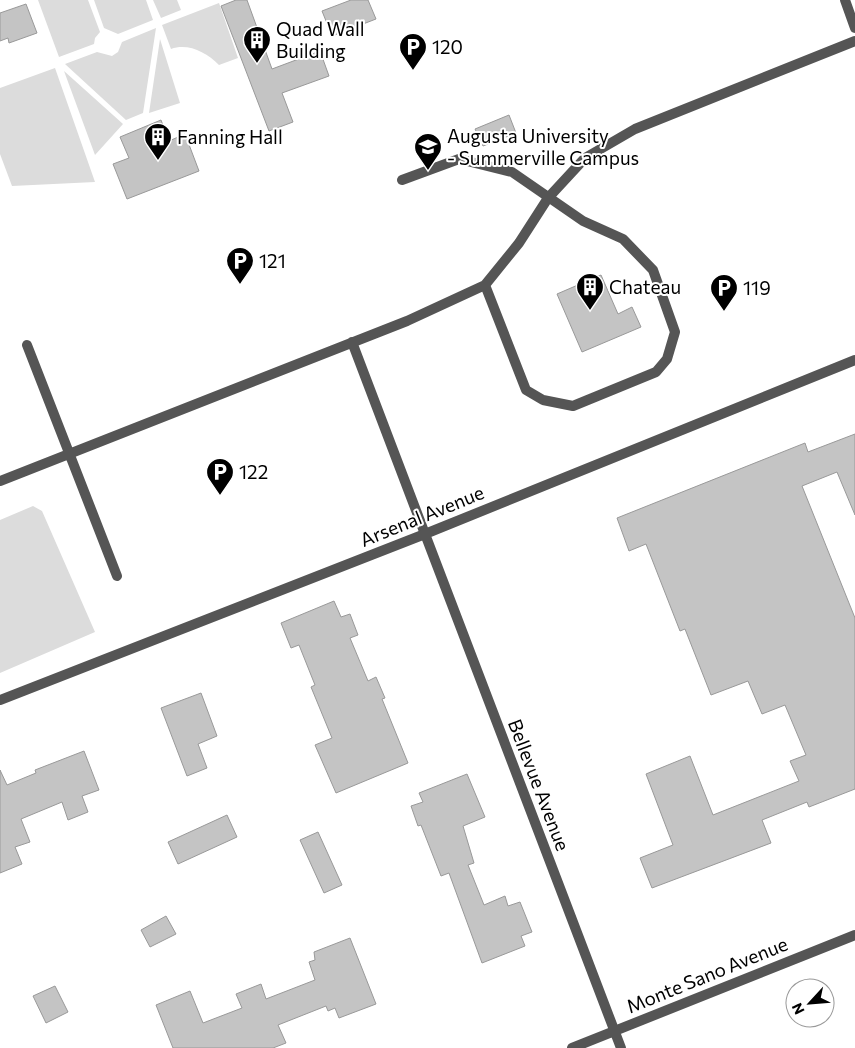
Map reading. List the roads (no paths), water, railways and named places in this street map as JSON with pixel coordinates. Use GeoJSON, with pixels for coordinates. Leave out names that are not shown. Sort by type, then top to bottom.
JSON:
{"type":"FeatureCollection","features":[{"type":"Feature","properties":{"kind":"street"},"geometry":{"type":"LineString","coordinates":[[845,0],[855,28]]}},
{"type":"Feature","properties":{"kind":"street"},"geometry":{"type":"LineString","coordinates":[[0,480],[454,301],[485,285],[519,243],[548,198],[585,158],[635,129],[855,41]]}},
{"type":"Feature","properties":{"kind":"street"},"geometry":{"type":"LineString","coordinates":[[402,180],[459,159],[512,172],[583,221],[623,239],[652,270],[675,332],[667,360],[656,372],[573,406],[543,400],[526,390],[485,285]]}},
{"type":"Feature","properties":{"kind":"street","name":"Bellevue Avenue"},"geometry":{"type":"LineString","coordinates":[[352,342],[621,1048]]}},
{"type":"Feature","properties":{"kind":"street"},"geometry":{"type":"LineString","coordinates":[[27,345],[117,576]]}},
{"type":"Feature","properties":{"kind":"street","name":"Arsenal Avenue"},"geometry":{"type":"LineString","coordinates":[[0,700],[424,534],[855,360]]}},
{"type":"Feature","properties":{"kind":"street","name":"Monte Sano Avenue"},"geometry":{"type":"LineString","coordinates":[[572,1048],[855,936]]}},
{"type":"Feature","properties":{"kind":"place","name":"Quad Wall Building"},"geometry":{"type":"Point","coordinates":[257,64]}},
{"type":"Feature","properties":{"kind":"place","name":"120"},"geometry":{"type":"Point","coordinates":[413,71]}},
{"type":"Feature","properties":{"kind":"place","name":"Fanning Hall"},"geometry":{"type":"Point","coordinates":[158,161]}},
{"type":"Feature","properties":{"kind":"place","name":"Augusta University - Summerville Campus"},"geometry":{"type":"Point","coordinates":[428,171]}},
{"type":"Feature","properties":{"kind":"place","name":"121"},"geometry":{"type":"Point","coordinates":[240,285]}},
{"type":"Feature","properties":{"kind":"place","name":"Chateau"},"geometry":{"type":"Point","coordinates":[590,311]}},
{"type":"Feature","properties":{"kind":"place","name":"119"},"geometry":{"type":"Point","coordinates":[724,312]}},
{"type":"Feature","properties":{"kind":"place","name":"122"},"geometry":{"type":"Point","coordinates":[220,496]}}]}
